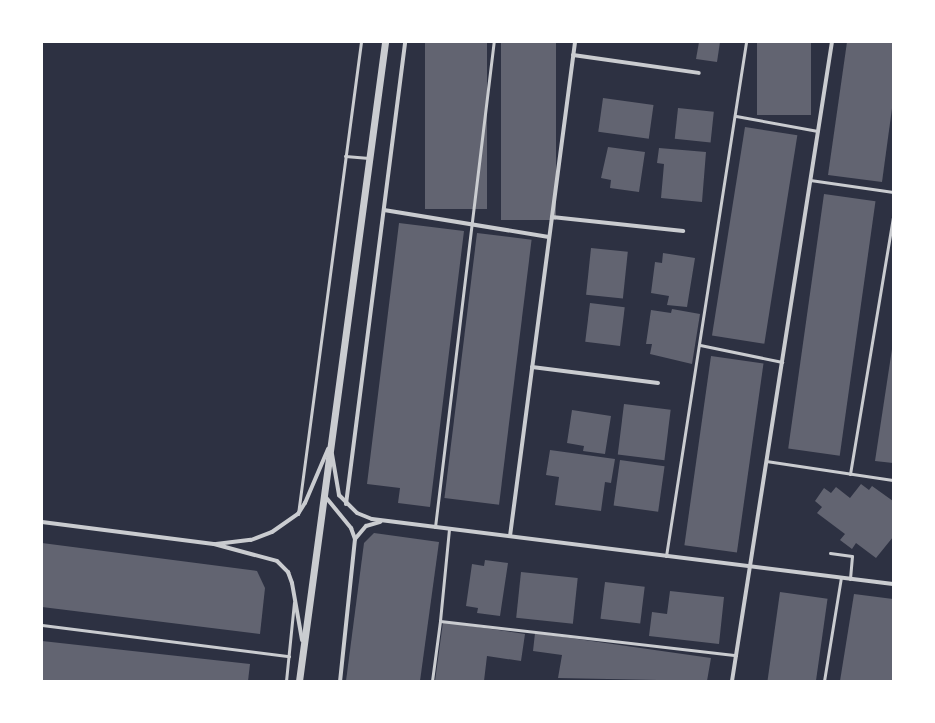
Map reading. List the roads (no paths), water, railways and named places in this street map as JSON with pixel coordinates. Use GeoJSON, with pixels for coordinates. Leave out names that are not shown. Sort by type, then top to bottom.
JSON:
{"type":"FeatureCollection","features":[{"type":"Feature","properties":{"kind":"street"},"geometry":{"type":"LineString","coordinates":[[299,681],[385,42]]}},
{"type":"Feature","properties":{"kind":"street"},"geometry":{"type":"LineString","coordinates":[[346,504],[405,42]]}},
{"type":"Feature","properties":{"kind":"street"},"geometry":{"type":"LineString","coordinates":[[510,536],[575,42]]}},
{"type":"Feature","properties":{"kind":"street"},"geometry":{"type":"LineString","coordinates":[[732,681],[832,42]]}},
{"type":"Feature","properties":{"kind":"street"},"geometry":{"type":"LineString","coordinates":[[573,55],[699,73]]}},
{"type":"Feature","properties":{"kind":"street"},"geometry":{"type":"LineString","coordinates":[[384,210],[549,237]]}},
{"type":"Feature","properties":{"kind":"street"},"geometry":{"type":"LineString","coordinates":[[552,217],[683,232]]}},
{"type":"Feature","properties":{"kind":"street"},"geometry":{"type":"LineString","coordinates":[[532,367],[658,383]]}},
{"type":"Feature","properties":{"kind":"street"},"geometry":{"type":"LineString","coordinates":[[214,544],[251,540],[272,532],[298,514],[306,504],[332,438]]}},
{"type":"Feature","properties":{"kind":"street"},"geometry":{"type":"LineString","coordinates":[[332,438],[336,488],[346,504],[364,516],[384,521],[893,584]]}},
{"type":"Feature","properties":{"kind":"street"},"geometry":{"type":"LineString","coordinates":[[324,495],[351,528],[355,539],[340,681]]}},
{"type":"Feature","properties":{"kind":"street"},"geometry":{"type":"LineString","coordinates":[[355,539],[366,526],[384,521]]}},
{"type":"Feature","properties":{"kind":"street"},"geometry":{"type":"LineString","coordinates":[[42,522],[214,544],[277,561],[288,572],[295,596],[303,646]]}},
{"type":"Feature","properties":{"kind":"lane"},"geometry":{"type":"LineString","coordinates":[[298,514],[361,42]]}},
{"type":"Feature","properties":{"kind":"lane"},"geometry":{"type":"LineString","coordinates":[[435,527],[494,42]]}},
{"type":"Feature","properties":{"kind":"lane"},"geometry":{"type":"LineString","coordinates":[[666,556],[736,116],[746,42]]}},
{"type":"Feature","properties":{"kind":"lane"},"geometry":{"type":"LineString","coordinates":[[736,116],[818,131]]}},
{"type":"Feature","properties":{"kind":"lane"},"geometry":{"type":"LineString","coordinates":[[345,156],[370,158]]}},
{"type":"Feature","properties":{"kind":"lane"},"geometry":{"type":"LineString","coordinates":[[810,180],[893,192]]}},
{"type":"Feature","properties":{"kind":"lane"},"geometry":{"type":"LineString","coordinates":[[850,474],[893,218]]}},
{"type":"Feature","properties":{"kind":"lane"},"geometry":{"type":"LineString","coordinates":[[700,345],[782,362]]}},
{"type":"Feature","properties":{"kind":"lane"},"geometry":{"type":"LineString","coordinates":[[766,461],[893,480]]}},
{"type":"Feature","properties":{"kind":"lane"},"geometry":{"type":"LineString","coordinates":[[432,681],[449,529]]}},
{"type":"Feature","properties":{"kind":"lane"},"geometry":{"type":"LineString","coordinates":[[830,552],[852,556],[850,579]]}},
{"type":"Feature","properties":{"kind":"lane"},"geometry":{"type":"LineString","coordinates":[[824,681],[841,577]]}},
{"type":"Feature","properties":{"kind":"lane"},"geometry":{"type":"LineString","coordinates":[[286,681],[295,596]]}},
{"type":"Feature","properties":{"kind":"lane"},"geometry":{"type":"LineString","coordinates":[[440,620],[736,655]]}},
{"type":"Feature","properties":{"kind":"lane"},"geometry":{"type":"LineString","coordinates":[[42,625],[289,656]]}}]}
